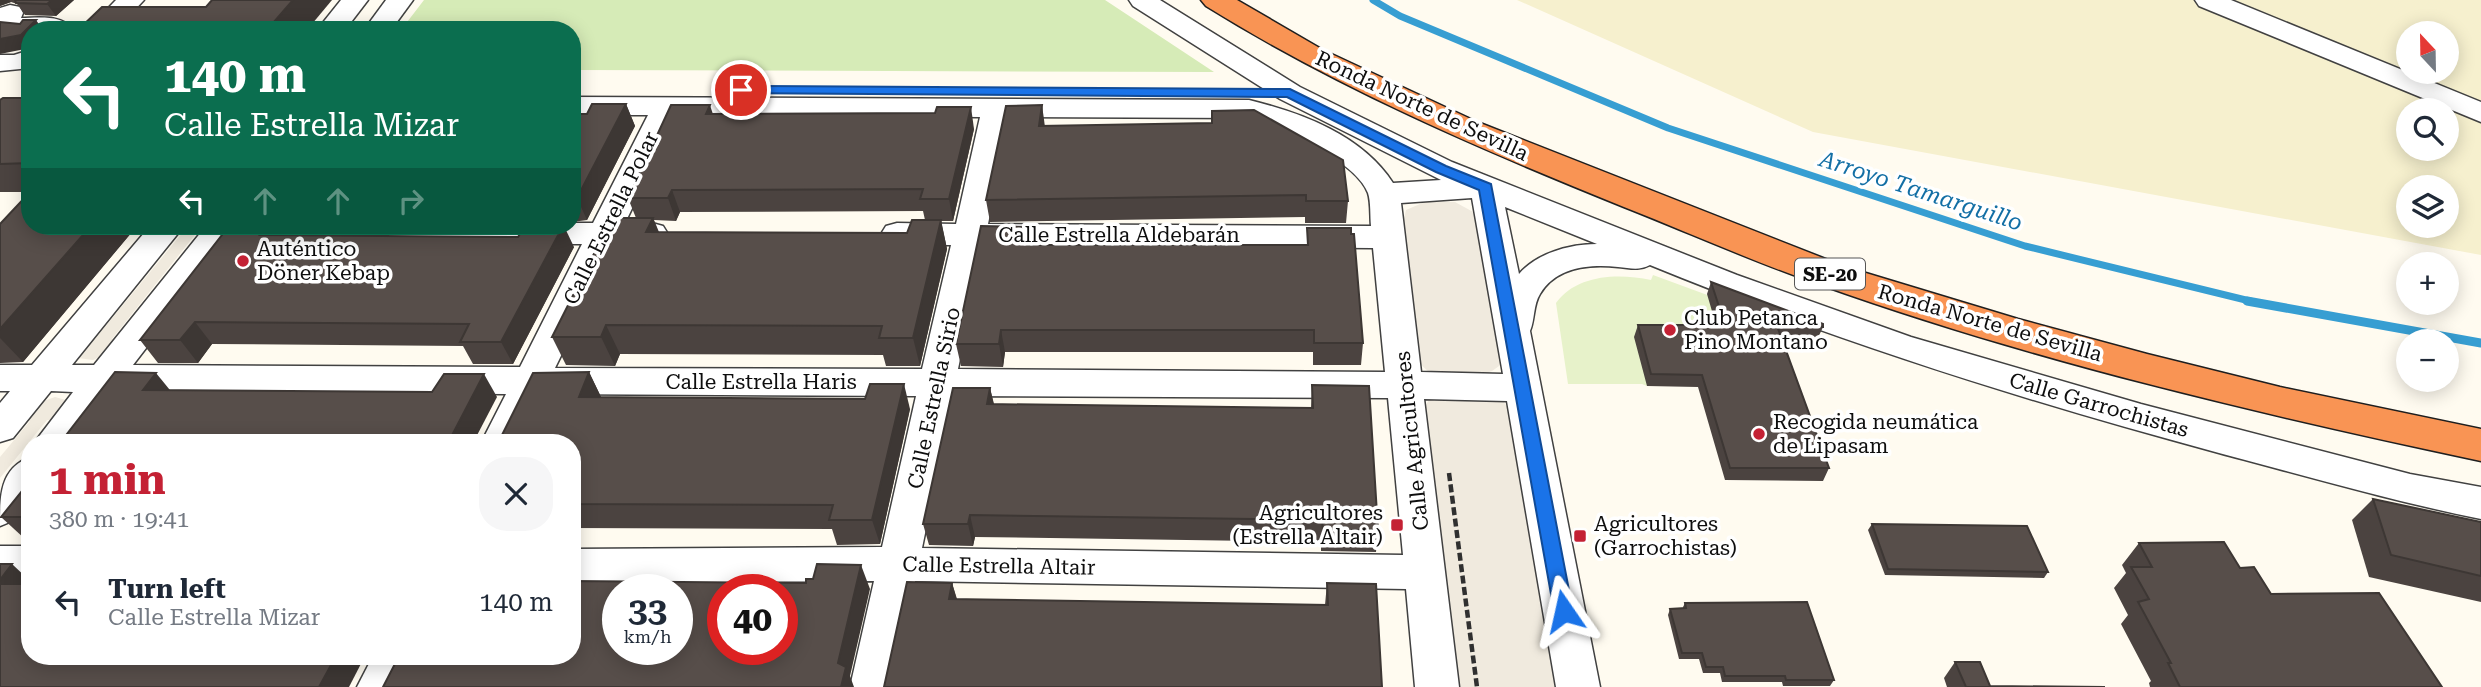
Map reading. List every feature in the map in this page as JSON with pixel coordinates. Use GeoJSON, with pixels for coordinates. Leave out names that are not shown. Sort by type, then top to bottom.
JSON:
{"type":"FeatureCollection","features":[{"type":"Feature","properties":{"kind":"highway","name":"Ronda Norte de Sevilla"},"geometry":{"type":"LineString","coordinates":[[1216,0],[1248,21],[1348,75],[1465,131],[1835,276],[2023,335],[2191,380],[2371,423],[2481,445]]}},
{"type":"Feature","properties":{"kind":"highway","name":"Ronda Norte de Sevilla"},"geometry":{"type":"LineString","coordinates":[[1248,0],[1362,62],[1475,117],[1829,253],[2018,313],[2187,358],[2365,400],[2481,423]]}},
{"type":"Feature","properties":{"kind":"street"},"geometry":{"type":"LineString","coordinates":[[109,21],[131,0]]}},
{"type":"Feature","properties":{"kind":"street"},"geometry":{"type":"LineString","coordinates":[[338,21],[355,0]]}},
{"type":"Feature","properties":{"kind":"street"},"geometry":{"type":"LineString","coordinates":[[384,21],[400,0]]}},
{"type":"Feature","properties":{"kind":"street"},"geometry":{"type":"LineString","coordinates":[[1142,0],[1290,93],[1441,169],[1725,283]]}},
{"type":"Feature","properties":{"kind":"street"},"geometry":{"type":"LineString","coordinates":[[2208,0],[2481,113]]}},
{"type":"Feature","properties":{"kind":"street"},"geometry":{"type":"LineString","coordinates":[[10,13],[4,25],[21,26]]}},
{"type":"Feature","properties":{"kind":"street"},"geometry":{"type":"LineString","coordinates":[[0,63],[21,61]]}},
{"type":"Feature","properties":{"kind":"street"},"geometry":{"type":"LineString","coordinates":[[0,85],[21,85]]}},
{"type":"Feature","properties":{"kind":"street"},"geometry":{"type":"LineString","coordinates":[[581,89],[1290,93]]}},
{"type":"Feature","properties":{"kind":"street"},"geometry":{"type":"LineString","coordinates":[[581,106],[996,110],[1249,109],[1288,120],[1360,163],[1381,185],[1384,194],[1486,187]]}},
{"type":"Feature","properties":{"kind":"street","name":"Calle Estrella Polar"},"geometry":{"type":"LineString","coordinates":[[504,434],[667,106]]}},
{"type":"Feature","properties":{"kind":"street","name":"Calle Estrella Sirio"},"geometry":{"type":"LineString","coordinates":[[872,687],[996,110]]}},
{"type":"Feature","properties":{"kind":"street"},"geometry":{"type":"LineString","coordinates":[[1486,187],[1578,687]]}},
{"type":"Feature","properties":{"kind":"street","name":"Calle Agricultores"},"geometry":{"type":"LineString","coordinates":[[1384,194],[1437,687]]}},
{"type":"Feature","properties":{"kind":"street"},"geometry":{"type":"LineString","coordinates":[[581,234],[685,234]]}},
{"type":"Feature","properties":{"kind":"street","name":"Calle Estrella Aldebarán"},"geometry":{"type":"LineString","coordinates":[[861,234],[1390,237]]}},
{"type":"Feature","properties":{"kind":"street"},"geometry":{"type":"LineString","coordinates":[[0,428],[160,235]]}},
{"type":"Feature","properties":{"kind":"street"},"geometry":{"type":"LineString","coordinates":[[59,434],[216,235]]}},
{"type":"Feature","properties":{"kind":"street"},"geometry":{"type":"LineString","coordinates":[[1513,332],[1523,292],[1541,272],[1576,257],[1620,255],[1725,283]]}},
{"type":"Feature","properties":{"kind":"street","name":"Calle Garrochistas"},"geometry":{"type":"LineString","coordinates":[[1725,283],[1900,346],[2141,418],[2410,489],[2481,503]]}},
{"type":"Feature","properties":{"kind":"street","name":"Calle Estrella Haris"},"geometry":{"type":"LineString","coordinates":[[0,378],[1406,385],[1522,388]]}},
{"type":"Feature","properties":{"kind":"street"},"geometry":{"type":"LineString","coordinates":[[0,510],[21,483]]}},
{"type":"Feature","properties":{"kind":"street"},"geometry":{"type":"LineString","coordinates":[[0,563],[21,563]]}},
{"type":"Feature","properties":{"kind":"street","name":"Calle Estrella Altair"},"geometry":{"type":"LineString","coordinates":[[581,566],[899,565],[1425,572]]}},
{"type":"Feature","properties":{"kind":"street"},"geometry":{"type":"LineString","coordinates":[[379,687],[390,665]]}},
{"type":"Feature","properties":{"kind":"path"},"geometry":{"type":"LineString","coordinates":[[1448,462],[1477,687]]}},
{"type":"Feature","properties":{"kind":"shaded area"},"geometry":{"type":"Polygon","coordinates":[[[1517,0],[2481,0],[2481,255],[1813,132],[1517,0]]]}},
{"type":"Feature","properties":{"kind":"shaded area"},"geometry":{"type":"Polygon","coordinates":[[[1427,201],[1455,202],[1475,213],[1502,364],[1481,375],[1430,373],[1418,362],[1403,222],[1406,210],[1427,201]]]}},
{"type":"Feature","properties":{"kind":"shaded area"},"geometry":{"type":"Polygon","coordinates":[[[181,235],[195,235],[112,339],[119,340],[110,352],[93,360],[78,358],[77,355],[88,339],[95,339],[181,235]]]}},
{"type":"Feature","properties":{"kind":"shaded area"},"geometry":{"type":"Polygon","coordinates":[[[1488,394],[1503,401],[1513,415],[1557,687],[1452,687],[1423,410],[1430,398],[1488,394]]]}},
{"type":"Feature","properties":{"kind":"shaded area"},"geometry":{"type":"Polygon","coordinates":[[[55,397],[66,400],[67,404],[55,420],[47,420],[36,434],[21,434],[21,452],[0,478],[0,457],[30,421],[22,420],[38,403],[55,397]]]}},
{"type":"Feature","properties":{"kind":"green space"},"geometry":{"type":"Polygon","coordinates":[[[424,0],[1105,0],[1214,72],[581,70],[581,21],[408,21],[424,0]]]}},
{"type":"Feature","properties":{"kind":"green space","name":"Club Petanca Pino Montano"},"geometry":{"type":"Polygon","coordinates":[[[1653,275],[1778,321],[1773,338],[1647,386],[1568,384],[1556,303],[1565,293],[1587,281],[1612,277],[1651,280],[1653,275]]]}},
{"type":"Feature","properties":{"kind":"building"},"geometry":{"type":"Polygon","coordinates":[[[15,0],[52,0],[47,4],[16,3],[15,0]]]}},
{"type":"Feature","properties":{"kind":"building"},"geometry":{"type":"Polygon","coordinates":[[[212,0],[293,0],[275,21],[87,21],[102,7],[206,7],[212,0]]]}},
{"type":"Feature","properties":{"kind":"building"},"geometry":{"type":"Polygon","coordinates":[[[0,22],[20,24],[21,35],[0,39],[0,22]]]}},
{"type":"Feature","properties":{"kind":"building"},"geometry":{"type":"Polygon","coordinates":[[[21,98],[21,163],[0,164],[0,100],[21,98]]]}},
{"type":"Feature","properties":{"kind":"building"},"geometry":{"type":"Polygon","coordinates":[[[592,104],[626,104],[581,190],[581,114],[587,114],[592,104]]]}},
{"type":"Feature","properties":{"kind":"building"},"geometry":{"type":"Polygon","coordinates":[[[671,105],[710,105],[706,114],[935,113],[937,107],[971,107],[949,199],[920,199],[923,189],[672,190],[668,198],[628,198],[671,105]]]}},
{"type":"Feature","properties":{"kind":"building"},"geometry":{"type":"Polygon","coordinates":[[[1042,105],[1039,126],[1212,123],[1212,111],[1254,110],[1343,160],[1348,201],[1306,201],[1306,195],[986,200],[1006,106],[1042,105]]]}},
{"type":"Feature","properties":{"kind":"building"},"geometry":{"type":"Polygon","coordinates":[[[21,202],[21,235],[83,235],[0,329],[0,224],[21,202]]]}},
{"type":"Feature","properties":{"kind":"building"},"geometry":{"type":"Polygon","coordinates":[[[612,218],[653,218],[646,232],[907,233],[912,220],[941,220],[913,338],[879,338],[882,326],[606,325],[601,337],[552,337],[612,218]]]}},
{"type":"Feature","properties":{"kind":"building"},"geometry":{"type":"Polygon","coordinates":[[[981,226],[1029,227],[1026,245],[1308,245],[1307,228],[1351,228],[1351,234],[1354,234],[1363,343],[1314,343],[1314,330],[1001,330],[999,344],[956,344],[981,226]]]}},
{"type":"Feature","properties":{"kind":"building"},"geometry":{"type":"Polygon","coordinates":[[[222,235],[558,235],[501,342],[460,342],[469,324],[195,322],[180,340],[140,340],[222,235]]]}},
{"type":"Feature","properties":{"kind":"building"},"geometry":{"type":"Polygon","coordinates":[[[1711,282],[1823,324],[1823,327],[1777,326],[1829,468],[1730,468],[1702,375],[1651,374],[1638,325],[1725,325],[1711,282]]]}},
{"type":"Feature","properties":{"kind":"building"},"geometry":{"type":"Polygon","coordinates":[[[115,372],[156,373],[143,390],[432,392],[444,374],[484,374],[453,434],[67,434],[115,372]]]}},
{"type":"Feature","properties":{"kind":"building"},"geometry":{"type":"Polygon","coordinates":[[[589,372],[579,397],[865,399],[870,384],[904,384],[872,520],[829,520],[833,505],[581,504],[581,434],[502,434],[533,373],[589,372]]]}},
{"type":"Feature","properties":{"kind":"building"},"geometry":{"type":"Polygon","coordinates":[[[1312,385],[1369,386],[1378,530],[1323,530],[1322,520],[970,515],[968,524],[923,524],[953,388],[990,388],[987,404],[1313,408],[1312,385]]]}},
{"type":"Feature","properties":{"kind":"building"},"geometry":{"type":"Polygon","coordinates":[[[21,492],[21,517],[1,517],[21,492]]]}},
{"type":"Feature","properties":{"kind":"building"},"geometry":{"type":"Polygon","coordinates":[[[2373,499],[2481,522],[2481,576],[2391,555],[2373,499]]]}},
{"type":"Feature","properties":{"kind":"building"},"geometry":{"type":"Polygon","coordinates":[[[1872,524],[2027,526],[2048,572],[1888,569],[1872,524]]]}},
{"type":"Feature","properties":{"kind":"building"},"geometry":{"type":"Polygon","coordinates":[[[2224,542],[2240,568],[2254,567],[2271,594],[2379,593],[2442,687],[2180,687],[2168,663],[2171,663],[2138,602],[2149,599],[2131,567],[2152,567],[2139,543],[2224,542]]]}},
{"type":"Feature","properties":{"kind":"building"},"geometry":{"type":"Polygon","coordinates":[[[0,564],[12,564],[0,580],[0,564]]]}},
{"type":"Feature","properties":{"kind":"building"},"geometry":{"type":"Polygon","coordinates":[[[817,564],[861,565],[838,663],[846,667],[841,687],[383,687],[394,665],[581,665],[581,581],[602,581],[602,665],[693,665],[693,582],[707,582],[707,665],[798,665],[798,583],[806,583],[806,579],[813,579],[817,564]]]}},
{"type":"Feature","properties":{"kind":"building"},"geometry":{"type":"Polygon","coordinates":[[[907,582],[952,583],[949,599],[1328,605],[1327,583],[1376,584],[1382,687],[884,687],[907,582]]]}},
{"type":"Feature","properties":{"kind":"building"},"geometry":{"type":"Polygon","coordinates":[[[0,584],[21,584],[21,665],[331,665],[319,687],[0,687],[0,584]]]}},
{"type":"Feature","properties":{"kind":"building"},"geometry":{"type":"Polygon","coordinates":[[[1807,602],[1834,680],[1786,680],[1785,676],[1725,676],[1723,667],[1706,667],[1702,653],[1682,653],[1670,609],[1686,608],[1685,603],[1807,602]]]}},
{"type":"Feature","properties":{"kind":"building"},"geometry":{"type":"Polygon","coordinates":[[[1955,662],[1980,662],[1990,686],[2105,687],[1966,687],[1955,662]]]}},
{"type":"Feature","properties":{"kind":"waterway","name":"Arroyo Tamarguillo"},"geometry":{"type":"LineString","coordinates":[[1373,0],[1400,16],[1668,128],[2025,246],[2254,302]]}},
{"type":"Feature","properties":{"kind":"waterway","name":"Arroyo Tamarguillo"},"geometry":{"type":"LineString","coordinates":[[2247,301],[2481,343]]}},
{"type":"Feature","properties":{"kind":"place","name":"Auténtico Döner Kebap"},"geometry":{"type":"Point","coordinates":[243,261]}},
{"type":"Feature","properties":{"kind":"place","name":"Club Petanca Pino Montano"},"geometry":{"type":"Point","coordinates":[1670,330]}},
{"type":"Feature","properties":{"kind":"place","name":"Recogida neumática de Lipasam"},"geometry":{"type":"Point","coordinates":[1759,434]}},
{"type":"Feature","properties":{"kind":"place","name":"Agricultores (Estrella Altair)"},"geometry":{"type":"Point","coordinates":[1397,525]}},
{"type":"Feature","properties":{"kind":"place","name":"Agricultores (Garrochistas)"},"geometry":{"type":"Point","coordinates":[1580,536]}},
{"type":"Feature","properties":{"kind":"route"},"geometry":{"type":"LineString","coordinates":[[741,90],[1290,93],[1441,169],[1486,187],[1564,611]]}}]}
